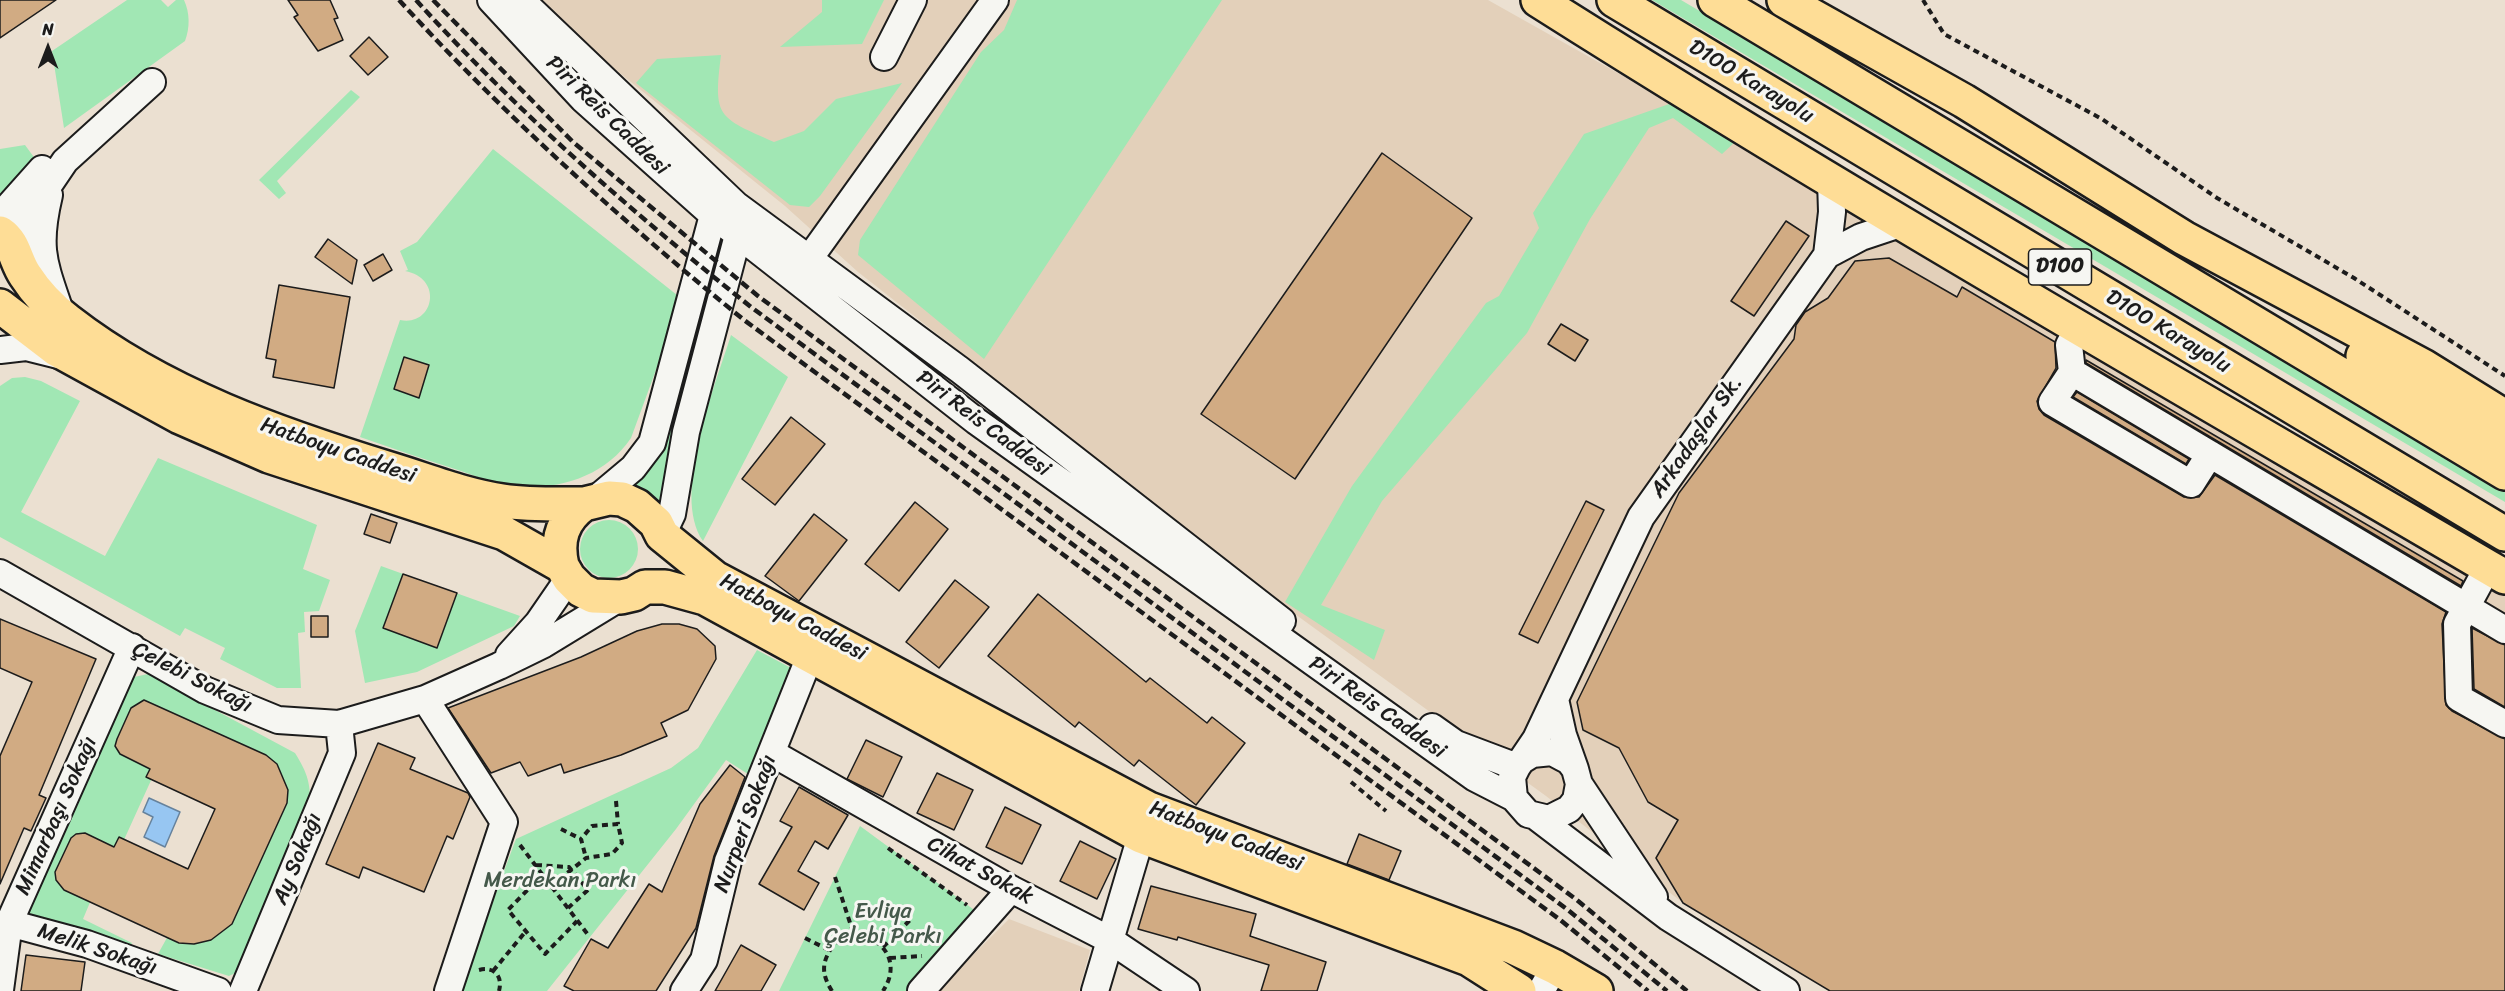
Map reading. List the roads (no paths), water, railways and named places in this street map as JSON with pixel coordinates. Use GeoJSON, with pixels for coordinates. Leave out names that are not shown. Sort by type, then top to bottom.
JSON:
{"type":"FeatureCollection","features":[{"type":"Feature","properties":{"kind":"main road"},"geometry":{"type":"LineString","coordinates":[[1539,0],[1903,223],[2497,572]]}},
{"type":"Feature","properties":{"kind":"main road","name":"D100 Karayolu"},"geometry":{"type":"LineString","coordinates":[[1614,0],[2505,534]]}},
{"type":"Feature","properties":{"kind":"main road","name":"D100"},"geometry":{"type":"LineString","coordinates":[[1715,0],[2505,473]]}},
{"type":"Feature","properties":{"kind":"main road"},"geometry":{"type":"LineString","coordinates":[[1785,0],[1965,101],[2184,238],[2505,448]]}},
{"type":"Feature","properties":{"kind":"main road"},"geometry":{"type":"LineString","coordinates":[[2184,238],[2423,366],[2505,417]]}},
{"type":"Feature","properties":{"kind":"main road"},"geometry":{"type":"LineString","coordinates":[[0,292],[13,279],[10,247]]}},
{"type":"Feature","properties":{"kind":"main road","name":"Hatboyu Caddesi"},"geometry":{"type":"LineString","coordinates":[[10,247],[24,274],[63,317],[94,342],[143,372],[263,426],[352,457],[501,501],[590,502],[622,499],[638,506],[656,523],[662,535],[715,578],[1149,809],[1435,915],[1548,979],[1596,991]]}},
{"type":"Feature","properties":{"kind":"main road","name":"Hatboyu Caddesi"},"geometry":{"type":"LineString","coordinates":[[0,306],[56,349],[180,417],[268,456],[504,533],[565,572],[581,590],[594,596],[664,587],[705,598],[1141,836],[1469,958],[1519,991]]}},
{"type":"Feature","properties":{"kind":"main road"},"geometry":{"type":"LineString","coordinates":[[565,572],[559,551],[561,532],[574,512],[590,502]]}},
{"type":"Feature","properties":{"kind":"main road"},"geometry":{"type":"LineString","coordinates":[[633,592],[659,563],[663,550],[662,535]]}},
{"type":"Feature","properties":{"kind":"street","name":"Piri Reis Caddesi"},"geometry":{"type":"LineString","coordinates":[[491,0],[583,99],[725,210],[809,259],[960,370],[1300,634],[1456,744],[1520,763]]}},
{"type":"Feature","properties":{"kind":"street","name":"Piri Reis Caddesi"},"geometry":{"type":"LineString","coordinates":[[521,0],[725,210],[738,235],[976,421],[1475,778],[1514,798]]}},
{"type":"Feature","properties":{"kind":"street"},"geometry":{"type":"LineString","coordinates":[[884,57],[913,0]]}},
{"type":"Feature","properties":{"kind":"street"},"geometry":{"type":"LineString","coordinates":[[809,259],[995,0]]}},
{"type":"Feature","properties":{"kind":"street"},"geometry":{"type":"LineString","coordinates":[[0,216],[56,153],[152,82],[64,161],[10,247]]}},
{"type":"Feature","properties":{"kind":"street"},"geometry":{"type":"LineString","coordinates":[[53,176],[42,226],[41,250],[63,317]]}},
{"type":"Feature","properties":{"kind":"street","name":"Arkadaşlar Sk."},"geometry":{"type":"LineString","coordinates":[[1520,763],[1555,699],[1641,517],[1827,255],[1832,212],[1831,180]]}},
{"type":"Feature","properties":{"kind":"street"},"geometry":{"type":"LineString","coordinates":[[590,502],[633,468],[652,443],[725,210]]}},
{"type":"Feature","properties":{"kind":"street"},"geometry":{"type":"LineString","coordinates":[[1827,255],[1861,237],[1903,223]]}},
{"type":"Feature","properties":{"kind":"street"},"geometry":{"type":"LineString","coordinates":[[662,535],[672,514],[686,432],[738,235]]}},
{"type":"Feature","properties":{"kind":"street"},"geometry":{"type":"LineString","coordinates":[[2079,327],[2069,345],[2072,372],[2052,402],[2191,484],[2210,454]]}},
{"type":"Feature","properties":{"kind":"street"},"geometry":{"type":"LineString","coordinates":[[0,350],[26,347],[47,350],[79,363]]}},
{"type":"Feature","properties":{"kind":"street"},"geometry":{"type":"LineString","coordinates":[[2072,372],[2505,630]]}},
{"type":"Feature","properties":{"kind":"street"},"geometry":{"type":"LineString","coordinates":[[499,666],[538,623],[565,572]]}},
{"type":"Feature","properties":{"kind":"street"},"geometry":{"type":"LineString","coordinates":[[2497,572],[2466,607],[2457,624],[2459,698],[2505,724]]}},
{"type":"Feature","properties":{"kind":"street","name":"Çelebi Sokağı"},"geometry":{"type":"LineString","coordinates":[[1,573],[205,690],[278,720],[339,724],[425,699],[499,666],[544,644],[633,592]]}},
{"type":"Feature","properties":{"kind":"street","name":"Mimarbaşı Sokağı"},"geometry":{"type":"LineString","coordinates":[[0,990],[9,923],[132,647]]}},
{"type":"Feature","properties":{"kind":"street","name":"Nurperi Sokağı"},"geometry":{"type":"LineString","coordinates":[[684,991],[704,960],[728,861],[810,656]]}},
{"type":"Feature","properties":{"kind":"street"},"geometry":{"type":"LineString","coordinates":[[425,699],[504,822],[448,991]]}},
{"type":"Feature","properties":{"kind":"street"},"geometry":{"type":"LineString","coordinates":[[1538,818],[1549,819],[1569,809],[1576,800],[1577,777],[1563,735],[1555,699]]}},
{"type":"Feature","properties":{"kind":"street","name":"Ay Sokağı"},"geometry":{"type":"LineString","coordinates":[[243,991],[342,753],[339,724]]}},
{"type":"Feature","properties":{"kind":"street"},"geometry":{"type":"LineString","coordinates":[[1668,917],[1577,777],[1569,761],[1552,752],[1532,754],[1520,763],[1512,777],[1514,798],[1520,807],[1538,818],[1668,917],[1786,991]]}},
{"type":"Feature","properties":{"kind":"street","name":"Cihat Sokak"},"geometry":{"type":"LineString","coordinates":[[772,753],[1011,889],[1110,940],[1186,991]]}},
{"type":"Feature","properties":{"kind":"street"},"geometry":{"type":"LineString","coordinates":[[1095,991],[1141,836]]}},
{"type":"Feature","properties":{"kind":"street"},"geometry":{"type":"LineString","coordinates":[[921,991],[1011,889]]}},
{"type":"Feature","properties":{"kind":"street","name":"Melik Sokağı"},"geometry":{"type":"LineString","coordinates":[[9,923],[87,944],[218,991]]}},
{"type":"Feature","properties":{"kind":"water"},"geometry":{"type":"Polygon","coordinates":[[[149,798],[180,812],[165,847],[144,837],[153,817],[143,812],[149,798]]]}},
{"type":"Feature","properties":{"kind":"railway"},"geometry":{"type":"LineString","coordinates":[[399,0],[480,85],[609,206],[744,320],[1559,919],[1648,991]]}},
{"type":"Feature","properties":{"kind":"railway"},"geometry":{"type":"LineString","coordinates":[[416,0],[535,122],[663,235],[751,307],[1568,910],[1667,991]]}},
{"type":"Feature","properties":{"kind":"railway"},"geometry":{"type":"LineString","coordinates":[[433,0],[573,142],[758,296],[1577,900],[1687,991]]}},
{"type":"Feature","properties":{"kind":"park label","name":"Merdekan Parkı"},"geometry":{"type":"Point","coordinates":[560,881]}},
{"type":"Feature","properties":{"kind":"park label","name":"Evliya Çelebi Parkı"},"geometry":{"type":"Point","coordinates":[883,924]}}]}
